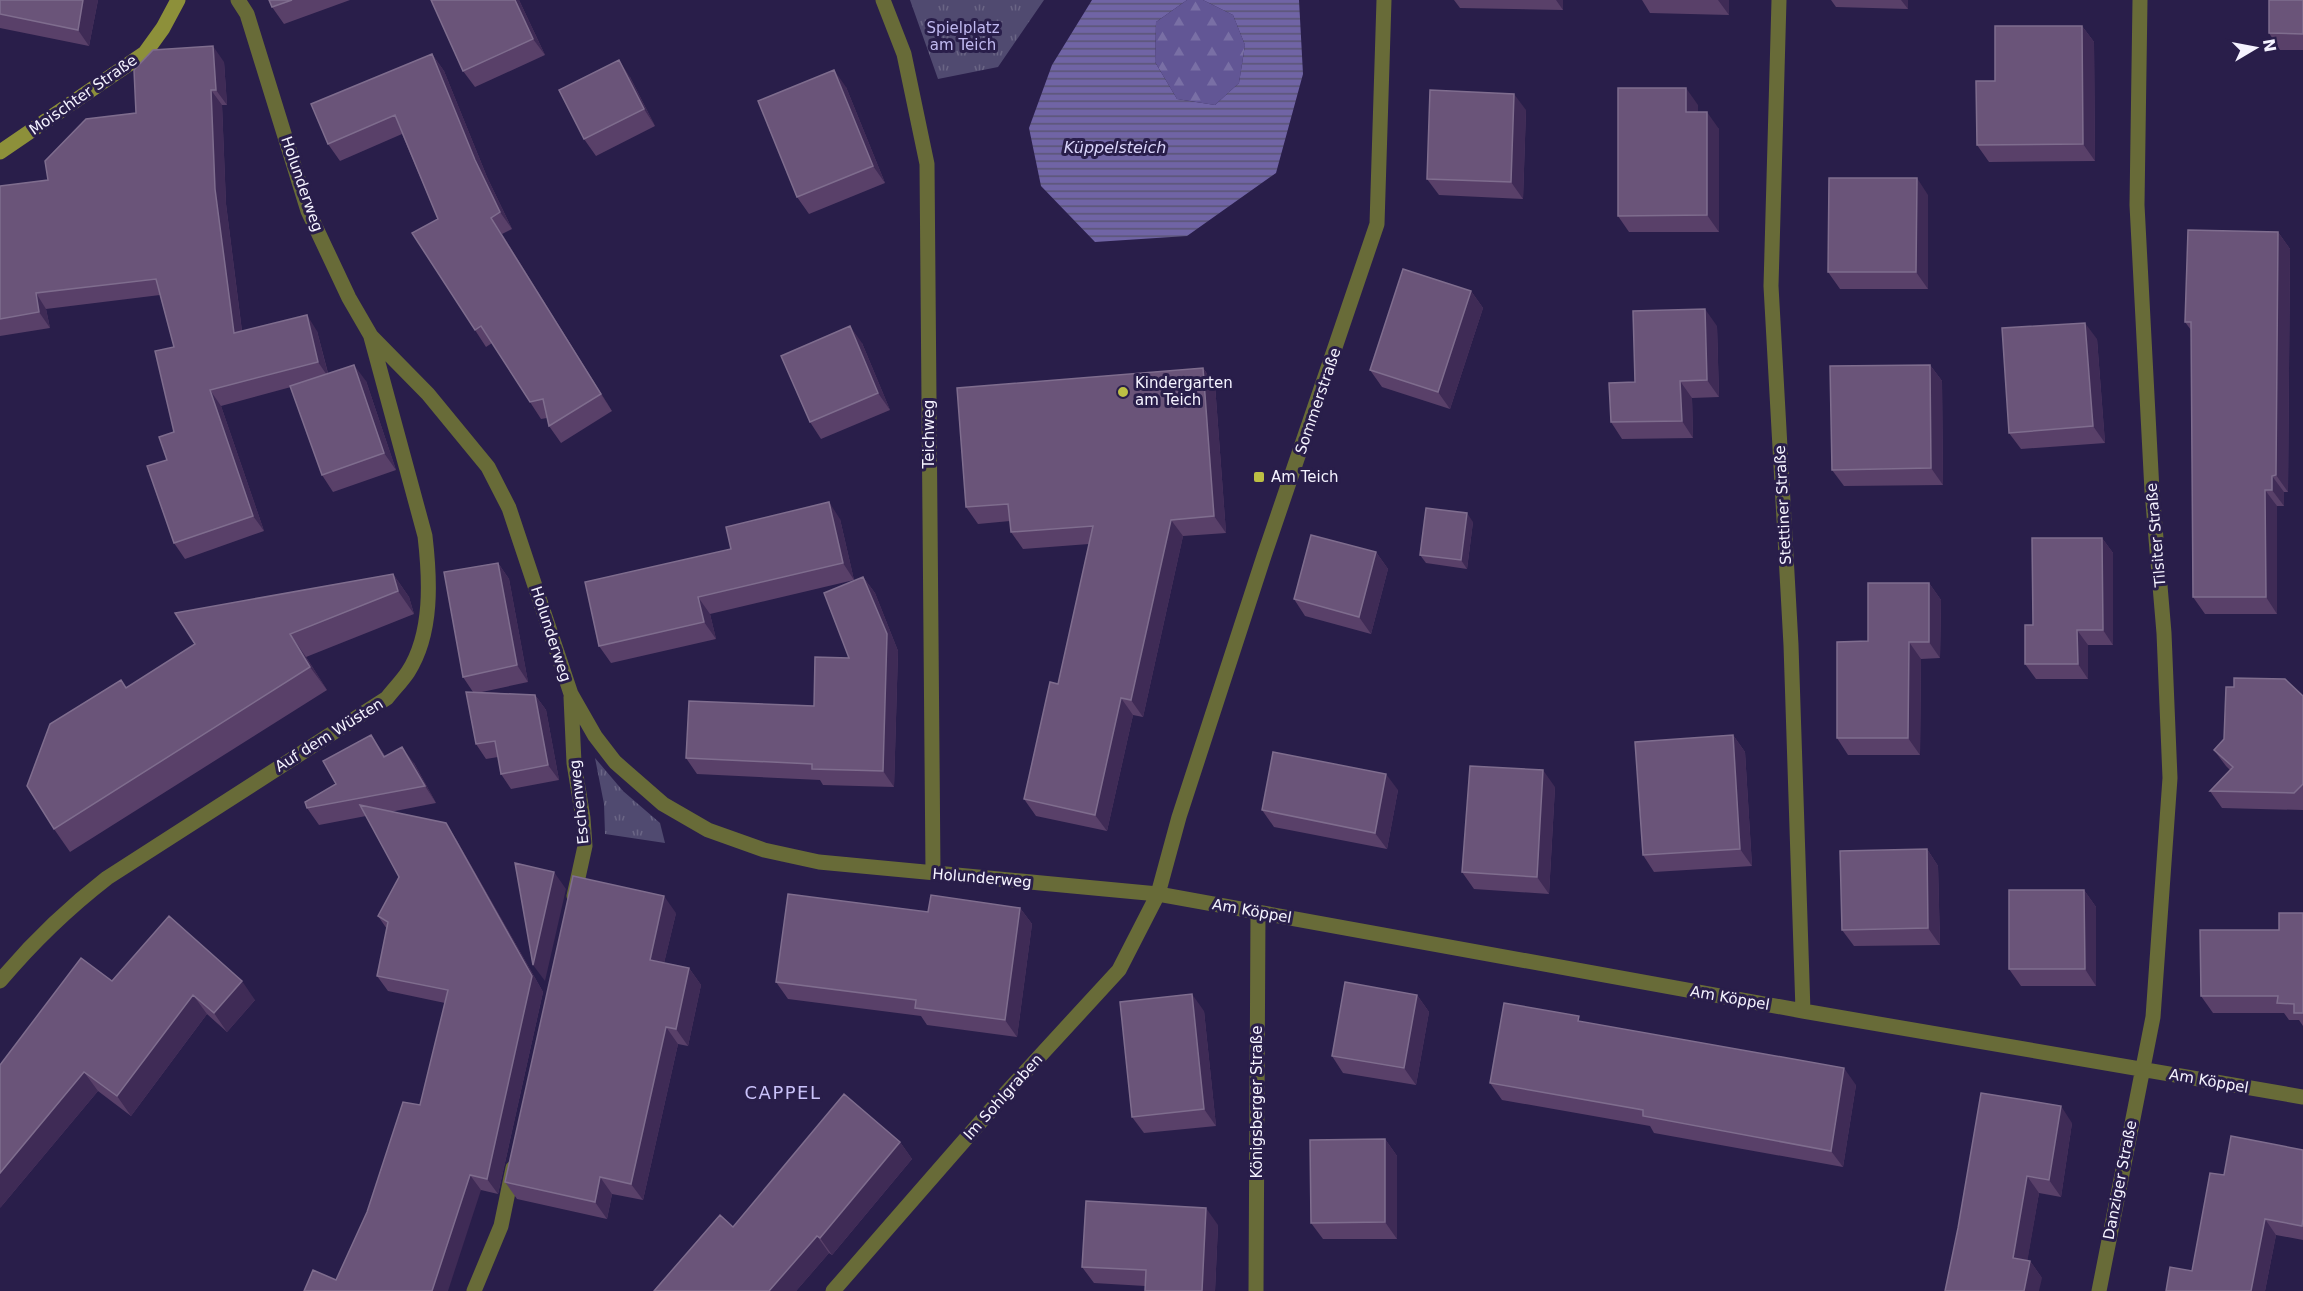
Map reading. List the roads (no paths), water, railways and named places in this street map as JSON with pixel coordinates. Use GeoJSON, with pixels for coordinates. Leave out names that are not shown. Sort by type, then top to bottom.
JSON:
{"type":"FeatureCollection","features":[{"type":"Feature","properties":{"kind":"street","name":"Moischter Straße"},"geometry":{"type":"LineString","coordinates":[[0,152],[145,53],[163,28],[178,0]]}},
{"type":"Feature","properties":{"kind":"street","name":"Holunderweg"},"geometry":{"type":"LineString","coordinates":[[238,0],[247,14],[308,211],[349,298],[371,336],[428,394],[488,467],[509,508],[571,694],[615,762],[663,804],[708,830],[764,850],[815,862],[1158,894]]}},
{"type":"Feature","properties":{"kind":"street","name":"Teichweg"},"geometry":{"type":"LineString","coordinates":[[883,0],[904,54],[927,164],[933,873]]}},
{"type":"Feature","properties":{"kind":"street","name":"Sommerstraße"},"geometry":{"type":"LineString","coordinates":[[1158,894],[1179,817],[1245,613],[1377,224],[1384,0]]}},
{"type":"Feature","properties":{"kind":"street","name":"Stettiner Straße"},"geometry":{"type":"LineString","coordinates":[[1779,0],[1771,286],[1791,645],[1803,1011]]}},
{"type":"Feature","properties":{"kind":"street","name":"Tilsiter Straße"},"geometry":{"type":"LineString","coordinates":[[2140,0],[2137,205],[2152,491],[2164,633],[2170,778],[2153,1017],[2140,1069]]}},
{"type":"Feature","properties":{"kind":"street","name":"Auf dem Wüsten"},"geometry":{"type":"LineString","coordinates":[[0,981],[23,953],[69,908],[107,878],[387,698],[408,671],[425,623],[428,566],[425,536],[371,336]]}},
{"type":"Feature","properties":{"kind":"street","name":"Eschenweg"},"geometry":{"type":"LineString","coordinates":[[570,915],[585,846],[574,763],[571,694]]}},
{"type":"Feature","properties":{"kind":"street","name":"Am Köppel"},"geometry":{"type":"LineString","coordinates":[[1158,894],[1803,1011],[2303,1097]]}},
{"type":"Feature","properties":{"kind":"street","name":"Im Sohlgraben"},"geometry":{"type":"LineString","coordinates":[[834,1291],[1004,1095],[1119,970],[1158,894]]}},
{"type":"Feature","properties":{"kind":"street","name":"Königsberger Straße"},"geometry":{"type":"LineString","coordinates":[[1256,1291],[1258,912]]}},
{"type":"Feature","properties":{"kind":"street","name":"Danziger Straße"},"geometry":{"type":"LineString","coordinates":[[2099,1291],[2140,1069]]}},
{"type":"Feature","properties":{"kind":"street"},"geometry":{"type":"LineString","coordinates":[[474,1291],[501,1226],[516,1157]]}},
{"type":"Feature","properties":{"kind":"water","name":"Küppelsteich"},"geometry":{"type":"Polygon","coordinates":[[[1092,0],[1187,0],[1156,22],[1155,62],[1177,99],[1215,105],[1239,83],[1245,45],[1233,15],[1203,0],[1299,0],[1303,74],[1276,173],[1187,236],[1095,242],[1041,186],[1029,128],[1052,65],[1092,0]]]}},
{"type":"Feature","properties":{"kind":"place","name":"Kindergarten am Teich"},"geometry":{"type":"Point","coordinates":[1123,392]}},
{"type":"Feature","properties":{"kind":"place","name":"Am Teich"},"geometry":{"type":"Point","coordinates":[1259,477]}},
{"type":"Feature","properties":{"kind":"district","name":"CAPPEL"},"geometry":{"type":"Point","coordinates":[783,1093]}},
{"type":"Feature","properties":{"kind":"park label","name":"Spielplatz am Teich"},"geometry":{"type":"Point","coordinates":[963,36]}}]}
